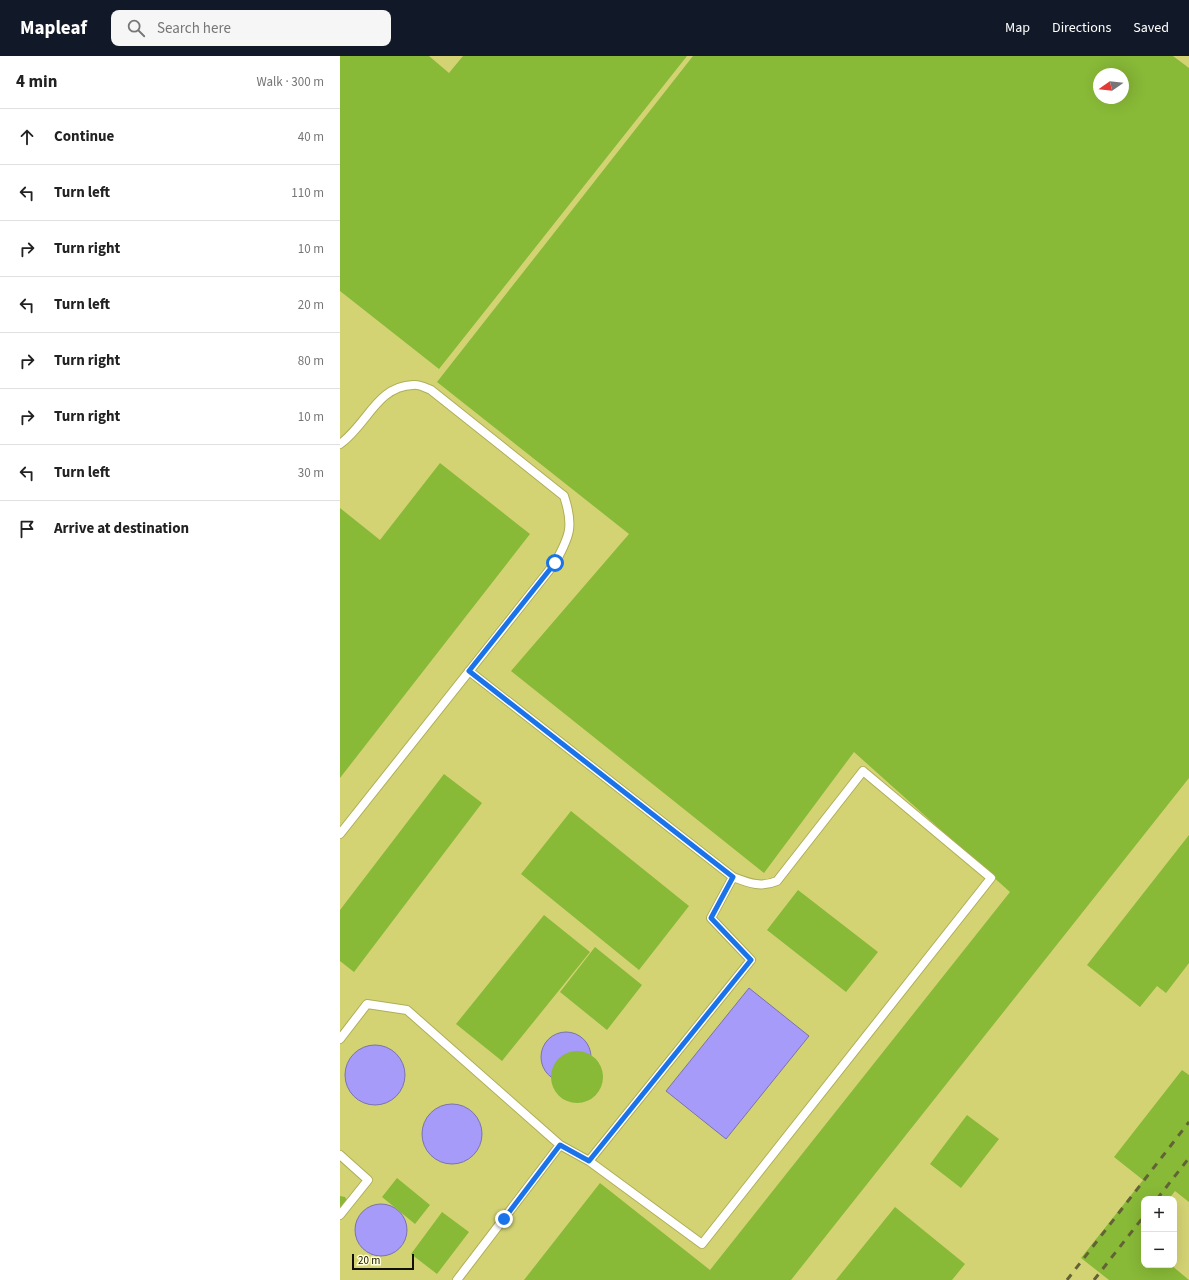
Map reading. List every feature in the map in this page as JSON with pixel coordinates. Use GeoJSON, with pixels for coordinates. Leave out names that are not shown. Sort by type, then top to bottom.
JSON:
{"type":"FeatureCollection","features":[{"type":"Feature","properties":{"kind":"lane"},"geometry":{"type":"LineString","coordinates":[[340,444],[352,436],[384,395],[397,388],[414,384],[431,390],[564,496],[570,516],[568,540],[555,563],[340,834]]}},
{"type":"Feature","properties":{"kind":"lane"},"geometry":{"type":"LineString","coordinates":[[340,1039],[367,1004],[407,1010],[560,1145],[589,1161],[702,1244],[991,878],[863,771],[777,881],[768,885],[757,885],[733,877],[469,671]]}},
{"type":"Feature","properties":{"kind":"lane"},"geometry":{"type":"LineString","coordinates":[[589,1161],[751,960],[711,918],[733,877]]}},
{"type":"Feature","properties":{"kind":"lane"},"geometry":{"type":"LineString","coordinates":[[457,1280],[560,1145]]}},
{"type":"Feature","properties":{"kind":"lane"},"geometry":{"type":"LineString","coordinates":[[340,1155],[368,1180],[340,1215]]}},
{"type":"Feature","properties":{"kind":"shaded area"},"geometry":{"type":"Polygon","coordinates":[[[340,56],[1189,56],[1189,1280],[340,1280],[340,56]]]}},
{"type":"Feature","properties":{"kind":"shaded area"},"geometry":{"type":"Polygon","coordinates":[[[749,988],[809,1036],[726,1139],[666,1091],[749,988]]]}},
{"type":"Feature","properties":{"kind":"shaded area"},"geometry":{"type":"Polygon","coordinates":[[[561,1032],[571,1032],[584,1039],[591,1052],[591,1062],[584,1075],[571,1082],[561,1082],[552,1078],[545,1071],[541,1062],[541,1052],[545,1043],[552,1036],[561,1032]]]}},
{"type":"Feature","properties":{"kind":"shaded area"},"geometry":{"type":"Polygon","coordinates":[[[375,1045],[392,1050],[400,1058],[405,1075],[400,1092],[392,1100],[375,1105],[358,1100],[350,1092],[345,1075],[350,1058],[358,1050],[375,1045]]]}},
{"type":"Feature","properties":{"kind":"shaded area"},"geometry":{"type":"Polygon","coordinates":[[[452,1104],[469,1109],[477,1117],[482,1134],[477,1151],[469,1159],[452,1164],[435,1159],[427,1151],[422,1134],[427,1117],[435,1109],[452,1104]]]}},
{"type":"Feature","properties":{"kind":"shaded area"},"geometry":{"type":"Polygon","coordinates":[[[381,1204],[395,1208],[403,1216],[407,1230],[403,1244],[395,1252],[381,1256],[367,1252],[359,1244],[355,1230],[359,1216],[367,1208],[381,1204]]]}},
{"type":"Feature","properties":{"kind":"building"},"geometry":{"type":"Polygon","coordinates":[[[340,56],[429,56],[449,73],[463,56],[687,56],[439,369],[340,291],[340,56]]]}},
{"type":"Feature","properties":{"kind":"building"},"geometry":{"type":"Polygon","coordinates":[[[693,56],[1173,56],[1189,68],[1189,778],[791,1280],[524,1280],[600,1183],[710,1270],[1010,892],[854,752],[764,873],[511,671],[629,534],[437,382],[693,56]]]}},
{"type":"Feature","properties":{"kind":"building"},"geometry":{"type":"Polygon","coordinates":[[[440,463],[530,534],[340,778],[340,508],[380,540],[440,463]]]}},
{"type":"Feature","properties":{"kind":"building"},"geometry":{"type":"Polygon","coordinates":[[[444,774],[482,803],[354,972],[340,961],[340,910],[444,774]]]}},
{"type":"Feature","properties":{"kind":"building"},"geometry":{"type":"Polygon","coordinates":[[[571,811],[689,906],[639,970],[521,874],[571,811]]]}},
{"type":"Feature","properties":{"kind":"building"},"geometry":{"type":"Polygon","coordinates":[[[1189,835],[1189,963],[1166,993],[1157,986],[1140,1007],[1087,965],[1189,835]]]}},
{"type":"Feature","properties":{"kind":"building"},"geometry":{"type":"Polygon","coordinates":[[[798,890],[878,952],[846,992],[767,930],[798,890]]]}},
{"type":"Feature","properties":{"kind":"building"},"geometry":{"type":"Polygon","coordinates":[[[544,915],[590,952],[502,1061],[456,1024],[544,915]]]}},
{"type":"Feature","properties":{"kind":"building"},"geometry":{"type":"Polygon","coordinates":[[[595,947],[642,985],[607,1030],[560,992],[595,947]]]}},
{"type":"Feature","properties":{"kind":"building"},"geometry":{"type":"Polygon","coordinates":[[[572,1051],[582,1051],[596,1058],[603,1072],[603,1082],[596,1096],[582,1103],[572,1103],[562,1099],[555,1092],[551,1082],[551,1072],[555,1062],[562,1055],[572,1051]]]}},
{"type":"Feature","properties":{"kind":"building"},"geometry":{"type":"Polygon","coordinates":[[[1182,1070],[1189,1075],[1189,1202],[1175,1191],[1171,1196],[1141,1196],[1141,1268],[1175,1268],[1189,1280],[1109,1280],[1081,1258],[1143,1180],[1114,1157],[1182,1070]]]}},
{"type":"Feature","properties":{"kind":"building"},"geometry":{"type":"Polygon","coordinates":[[[967,1115],[999,1139],[961,1188],[930,1164],[967,1115]]]}},
{"type":"Feature","properties":{"kind":"building"},"geometry":{"type":"Polygon","coordinates":[[[397,1178],[430,1205],[415,1224],[382,1197],[397,1178]]]}},
{"type":"Feature","properties":{"kind":"building"},"geometry":{"type":"Polygon","coordinates":[[[340,1196],[345,1197],[348,1202],[340,1212],[340,1196]]]}},
{"type":"Feature","properties":{"kind":"building"},"geometry":{"type":"Polygon","coordinates":[[[895,1207],[965,1264],[952,1280],[836,1280],[895,1207]]]}},
{"type":"Feature","properties":{"kind":"building"},"geometry":{"type":"Polygon","coordinates":[[[442,1212],[469,1232],[437,1274],[411,1254],[442,1212]]]}},
{"type":"Feature","properties":{"kind":"railway"},"geometry":{"type":"LineString","coordinates":[[1067,1280],[1189,1122]]}},
{"type":"Feature","properties":{"kind":"railway"},"geometry":{"type":"LineString","coordinates":[[1159,1196],[1189,1158]]}},
{"type":"Feature","properties":{"kind":"railway"},"geometry":{"type":"LineString","coordinates":[[1094,1280],[1141,1220]]}},
{"type":"Feature","properties":{"kind":"route"},"geometry":{"type":"LineString","coordinates":[[504,1219],[560,1145],[589,1161],[751,960],[711,918],[733,877],[469,671],[555,563]]}}]}
